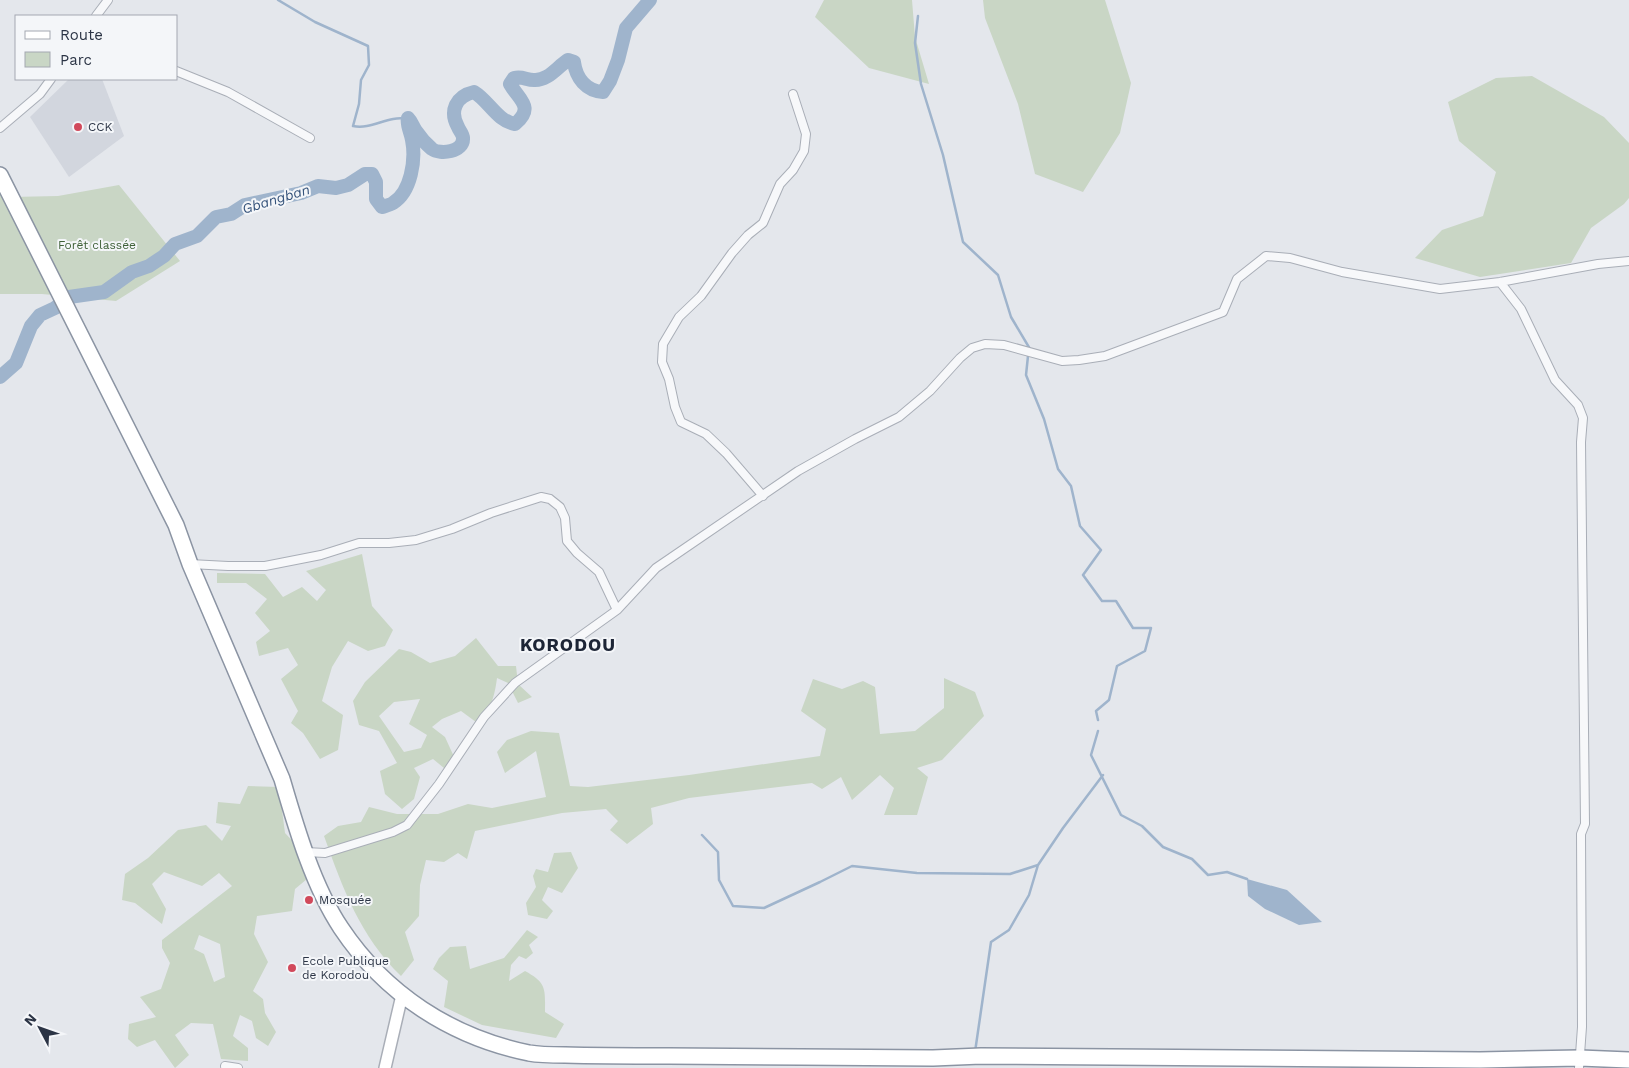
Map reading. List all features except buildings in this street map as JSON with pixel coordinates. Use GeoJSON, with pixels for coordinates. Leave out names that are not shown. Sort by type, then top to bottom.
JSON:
{"type":"FeatureCollection","features":[{"type":"Feature","properties":{"kind":"highway"},"geometry":{"type":"LineString","coordinates":[[0,175],[176,524],[190,564],[282,779],[318,884],[340,927],[373,970],[402,995],[454,1028],[492,1043],[531,1054],[597,1056],[923,1058],[982,1056],[1470,1060],[1579,1063],[1629,1060]]}},
{"type":"Feature","properties":{"kind":"street"},"geometry":{"type":"LineString","coordinates":[[97,15],[108,0]]}},
{"type":"Feature","properties":{"kind":"street"},"geometry":{"type":"LineString","coordinates":[[178,71],[228,92],[310,138]]}},
{"type":"Feature","properties":{"kind":"street"},"geometry":{"type":"LineString","coordinates":[[0,128],[40,94],[50,80]]}},
{"type":"Feature","properties":{"kind":"street"},"geometry":{"type":"LineString","coordinates":[[763,496],[726,452],[706,434],[681,422],[675,408],[669,379],[662,362],[663,344],[679,317],[701,296],[732,253],[748,235],[763,223],[780,184],[793,170],[804,151],[806,134],[793,94]]}},
{"type":"Feature","properties":{"kind":"street"},"geometry":{"type":"LineString","coordinates":[[306,852],[325,853],[393,832],[407,825],[439,784],[484,717],[515,682],[617,610],[656,568],[798,471],[899,417],[930,391],[960,358],[972,348],[985,344],[1004,345],[1062,361],[1105,356],[1223,312],[1237,280],[1266,256],[1290,258],[1342,272],[1440,289],[1500,282],[1598,264],[1629,261]]}},
{"type":"Feature","properties":{"kind":"street"},"geometry":{"type":"LineString","coordinates":[[1500,282],[1521,309],[1555,380],[1578,405],[1583,418],[1581,450],[1585,824],[1582,834],[1582,1027],[1579,1063]]}},
{"type":"Feature","properties":{"kind":"street"},"geometry":{"type":"LineString","coordinates":[[190,564],[265,566],[321,555],[359,543],[389,543],[416,540],[541,497],[550,499],[560,507],[565,518],[567,541],[577,554],[599,572],[617,610]]}},
{"type":"Feature","properties":{"kind":"street"},"geometry":{"type":"LineString","coordinates":[[385,1068],[402,995]]}},
{"type":"Feature","properties":{"kind":"street"},"geometry":{"type":"LineString","coordinates":[[225,1066],[238,1068]]}},
{"type":"Feature","properties":{"kind":"shaded area","name":"CCK"},"geometry":{"type":"Polygon","coordinates":[[[68,80],[102,80],[124,136],[69,177],[30,117],[68,80]]]}},
{"type":"Feature","properties":{"kind":"green space"},"geometry":{"type":"Polygon","coordinates":[[[824,0],[912,0],[915,37],[929,84],[869,68],[815,17],[824,0]]]}},
{"type":"Feature","properties":{"kind":"green space"},"geometry":{"type":"Polygon","coordinates":[[[983,0],[1105,0],[1131,83],[1120,133],[1083,192],[1035,174],[1018,104],[985,18],[983,0]]]}},
{"type":"Feature","properties":{"kind":"green space"},"geometry":{"type":"Polygon","coordinates":[[[1532,76],[1604,117],[1629,143],[1629,198],[1624,204],[1591,228],[1571,263],[1480,277],[1415,258],[1442,230],[1483,216],[1496,172],[1459,141],[1448,102],[1496,78],[1532,76]]]}},
{"type":"Feature","properties":{"kind":"green space","name":"Forêt classée"},"geometry":{"type":"Polygon","coordinates":[[[119,185],[180,261],[116,301],[42,294],[0,294],[0,186],[11,197],[58,196],[119,185]]]}},
{"type":"Feature","properties":{"kind":"green space"},"geometry":{"type":"Polygon","coordinates":[[[362,554],[372,606],[393,630],[385,646],[368,651],[348,641],[332,667],[322,701],[343,715],[338,750],[320,759],[303,733],[291,723],[298,711],[281,679],[298,665],[288,648],[259,656],[256,642],[270,631],[255,613],[267,599],[246,583],[217,583],[217,573],[265,574],[283,597],[302,587],[317,601],[326,590],[306,571],[362,554]]]}},
{"type":"Feature","properties":{"kind":"green space"},"geometry":{"type":"Polygon","coordinates":[[[476,638],[498,666],[516,666],[518,684],[532,697],[518,703],[508,683],[497,678],[489,708],[476,722],[461,711],[442,719],[432,727],[445,737],[455,759],[444,768],[433,759],[414,768],[420,777],[414,799],[402,809],[385,794],[380,771],[397,763],[379,731],[359,725],[353,701],[365,682],[399,649],[411,652],[430,663],[455,656],[476,638]],[[420,699],[394,702],[379,716],[404,752],[421,748],[427,735],[409,724],[420,699]]]}},
{"type":"Feature","properties":{"kind":"green space"},"geometry":{"type":"Polygon","coordinates":[[[944,678],[975,692],[984,716],[942,760],[917,768],[928,777],[917,815],[884,815],[894,788],[880,775],[852,800],[841,777],[822,789],[812,783],[689,798],[651,808],[653,824],[627,844],[610,830],[618,821],[606,809],[562,813],[475,831],[467,859],[458,853],[444,862],[426,860],[420,885],[419,916],[405,932],[414,960],[401,976],[374,945],[354,911],[324,836],[338,826],[361,822],[369,807],[397,814],[438,814],[468,804],[492,808],[546,797],[536,751],[505,773],[497,752],[507,740],[531,731],[559,733],[570,786],[588,787],[689,775],[820,756],[826,729],[801,711],[813,679],[842,689],[863,681],[875,687],[880,734],[915,731],[944,708],[944,678]]]}},
{"type":"Feature","properties":{"kind":"green space"},"geometry":{"type":"Polygon","coordinates":[[[248,786],[279,787],[285,833],[301,850],[307,879],[295,889],[292,911],[257,916],[254,934],[268,962],[253,991],[263,999],[265,1013],[276,1032],[268,1046],[256,1038],[252,1021],[240,1015],[233,1036],[248,1048],[248,1061],[221,1059],[213,1024],[191,1023],[175,1035],[189,1055],[175,1068],[155,1040],[137,1047],[128,1039],[129,1024],[156,1017],[140,997],[161,989],[170,963],[162,948],[162,940],[232,886],[219,873],[202,886],[164,872],[152,884],[166,909],[162,924],[135,903],[122,900],[125,874],[148,858],[178,830],[206,825],[222,841],[231,826],[216,823],[218,802],[240,804],[248,786]],[[199,935],[194,949],[204,954],[214,982],[225,977],[220,944],[199,935]]]}},
{"type":"Feature","properties":{"kind":"green space"},"geometry":{"type":"Polygon","coordinates":[[[571,852],[578,868],[562,893],[548,887],[542,900],[553,911],[547,919],[528,915],[526,903],[536,887],[533,876],[536,869],[548,872],[554,853],[571,852]]]}},
{"type":"Feature","properties":{"kind":"green space"},"geometry":{"type":"Polygon","coordinates":[[[527,930],[538,937],[529,945],[533,953],[526,959],[519,956],[511,965],[509,981],[525,971],[541,983],[544,992],[545,1012],[564,1024],[556,1038],[482,1025],[444,1007],[448,981],[433,969],[439,958],[450,947],[466,946],[470,969],[504,958],[527,930]]]}},
{"type":"Feature","properties":{"kind":"water"},"geometry":{"type":"Polygon","coordinates":[[[1247,879],[1287,890],[1322,922],[1299,925],[1265,909],[1248,896],[1247,879]]]}},
{"type":"Feature","properties":{"kind":"waterway"},"geometry":{"type":"LineString","coordinates":[[278,0],[315,22],[368,46],[369,65],[361,80],[359,104],[353,126],[360,127],[393,119],[407,119]]}},
{"type":"Feature","properties":{"kind":"waterway","name":"Gbangban"},"geometry":{"type":"LineString","coordinates":[[0,377],[16,363],[31,326],[40,315],[55,308],[69,297],[104,292],[132,272],[149,266],[164,256],[175,244],[197,236],[216,217],[231,214],[245,205],[301,193],[318,186],[336,188],[348,185],[365,174],[372,174],[376,182],[376,199],[382,207],[393,203],[404,191],[411,175],[413,148],[408,118],[419,136],[432,149],[446,152],[456,149],[462,143],[463,137],[455,121],[454,110],[459,101],[468,94],[474,92],[503,119],[515,124],[521,118],[525,108],[510,84],[514,78],[539,80],[552,73],[568,60],[574,62],[577,73],[583,83],[592,89],[603,92],[610,81],[618,60],[626,28],[650,0]]}},
{"type":"Feature","properties":{"kind":"waterway"},"geometry":{"type":"LineString","coordinates":[[918,16],[915,43],[921,84],[943,155],[963,242],[998,275],[1011,317],[1030,349]]}},
{"type":"Feature","properties":{"kind":"waterway"},"geometry":{"type":"LineString","coordinates":[[1028,356],[1026,375],[1044,419],[1058,469],[1071,486],[1080,526],[1101,550],[1083,575],[1102,601],[1116,601],[1133,628],[1151,628],[1145,651],[1117,666],[1109,700],[1096,711],[1098,720]]}},
{"type":"Feature","properties":{"kind":"waterway"},"geometry":{"type":"LineString","coordinates":[[1098,731],[1091,755],[1121,815],[1142,826],[1163,847],[1192,859],[1208,875],[1227,872],[1247,879]]}},
{"type":"Feature","properties":{"kind":"waterway"},"geometry":{"type":"LineString","coordinates":[[975,1052],[991,942],[1009,930],[1029,895],[1038,865],[1103,775]]}},
{"type":"Feature","properties":{"kind":"waterway"},"geometry":{"type":"LineString","coordinates":[[702,835],[718,852],[719,880],[733,906],[764,908],[852,866],[917,873],[1010,874],[1038,865]]}},
{"type":"Feature","properties":{"kind":"place","name":"CCK"},"geometry":{"type":"Point","coordinates":[78,127]}},
{"type":"Feature","properties":{"kind":"place","name":"Mosquée"},"geometry":{"type":"Point","coordinates":[309,900]}},
{"type":"Feature","properties":{"kind":"place","name":"Ecole Publique de Korodou"},"geometry":{"type":"Point","coordinates":[292,968]}},
{"type":"Feature","properties":{"kind":"district","name":"KORODOU"},"geometry":{"type":"Point","coordinates":[568,645]}}]}
